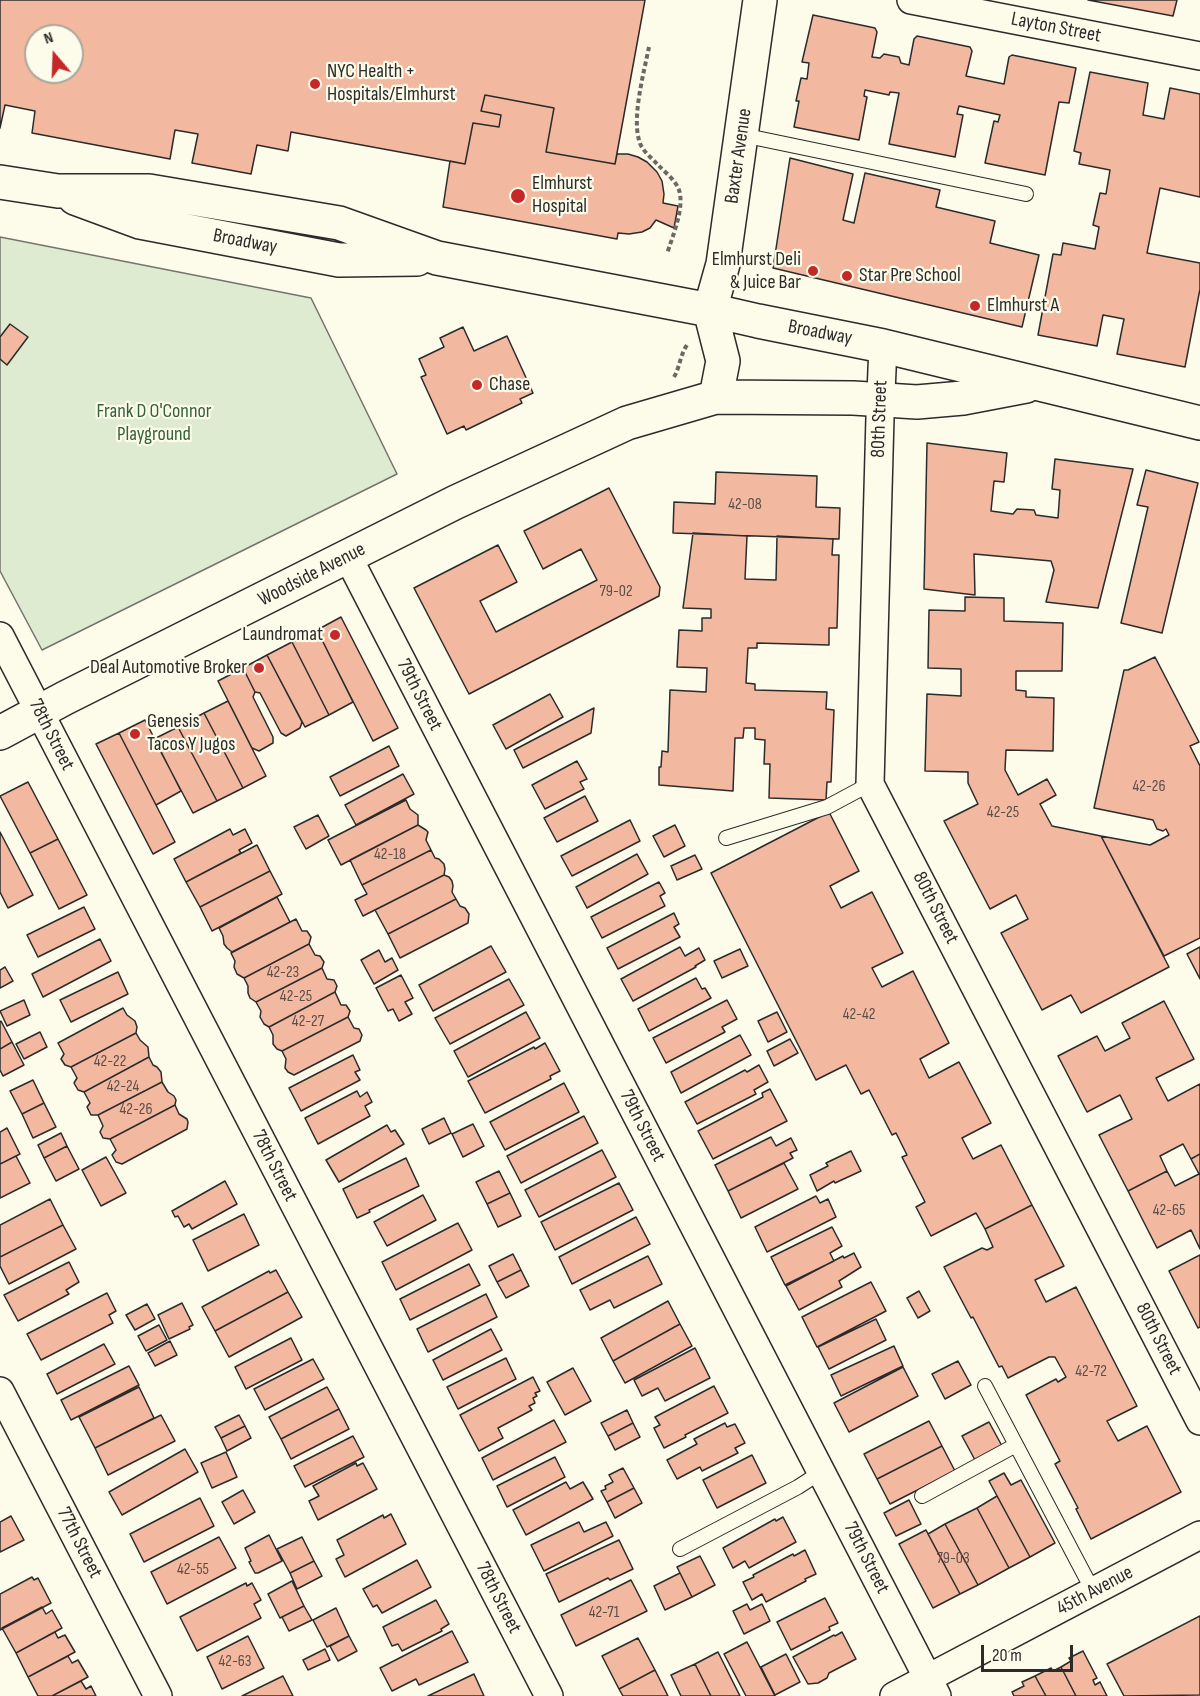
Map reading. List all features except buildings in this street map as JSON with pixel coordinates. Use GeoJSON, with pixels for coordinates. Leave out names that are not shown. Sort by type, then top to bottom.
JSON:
{"type":"FeatureCollection","features":[{"type":"Feature","properties":{"kind":"street","name":"Baxter Avenue"},"geometry":{"type":"LineString","coordinates":[[711,310],[723,264],[760,0]]}},
{"type":"Feature","properties":{"kind":"street","name":"Layton Street"},"geometry":{"type":"LineString","coordinates":[[911,0],[1200,56]]}},
{"type":"Feature","properties":{"kind":"street","name":"Broadway"},"geometry":{"type":"LineString","coordinates":[[0,182],[58,191],[149,191],[339,223],[437,258],[711,310],[883,346],[1200,423]]}},
{"type":"Feature","properties":{"kind":"street"},"geometry":{"type":"LineString","coordinates":[[711,310],[723,361],[716,398]]}},
{"type":"Feature","properties":{"kind":"street","name":"80th Street"},"geometry":{"type":"LineString","coordinates":[[883,346],[870,784],[1200,1421]]}},
{"type":"Feature","properties":{"kind":"street","name":"Woodside Avenue"},"geometry":{"type":"LineString","coordinates":[[0,733],[39,711],[456,502],[627,423],[716,398],[880,399],[917,402],[963,398],[1037,384]]}},
{"type":"Feature","properties":{"kind":"street","name":"79th Street"},"geometry":{"type":"LineString","coordinates":[[348,557],[933,1687]]}},
{"type":"Feature","properties":{"kind":"street","name":"78th Street"},"geometry":{"type":"LineString","coordinates":[[0,636],[549,1696]]}},
{"type":"Feature","properties":{"kind":"street","name":"77th Street"},"geometry":{"type":"LineString","coordinates":[[0,1391],[158,1696]]}},
{"type":"Feature","properties":{"kind":"street","name":"45th Avenue"},"geometry":{"type":"LineString","coordinates":[[894,1696],[933,1687],[1093,1592],[1200,1535]]}},
{"type":"Feature","properties":{"kind":"lane"},"geometry":{"type":"LineString","coordinates":[[742,135],[1026,194]]}},
{"type":"Feature","properties":{"kind":"lane"},"geometry":{"type":"LineString","coordinates":[[726,838],[827,807],[870,784]]}},
{"type":"Feature","properties":{"kind":"lane"},"geometry":{"type":"LineString","coordinates":[[985,1386],[1093,1592]]}},
{"type":"Feature","properties":{"kind":"lane"},"geometry":{"type":"LineString","coordinates":[[922,1496],[1016,1445]]}},
{"type":"Feature","properties":{"kind":"lane"},"geometry":{"type":"LineString","coordinates":[[680,1549],[822,1472]]}},
{"type":"Feature","properties":{"kind":"path"},"geometry":{"type":"LineString","coordinates":[[649,47],[636,126],[639,142],[676,184],[679,191],[680,203],[676,226],[667,254]]}},
{"type":"Feature","properties":{"kind":"path"},"geometry":{"type":"LineString","coordinates":[[672,380],[683,351],[711,310]]}},
{"type":"Feature","properties":{"kind":"green space","name":"Frank D O'Connor Playground"},"geometry":{"type":"Polygon","coordinates":[[[0,237],[311,298],[397,474],[42,650],[0,571],[0,237]]]}},
{"type":"Feature","properties":{"kind":"place","name":"NYC Health + Hospitals/Elmhurst"},"geometry":{"type":"Point","coordinates":[315,84]}},
{"type":"Feature","properties":{"kind":"place","name":"Elmhurst Hospital"},"geometry":{"type":"Point","coordinates":[518,196]}},
{"type":"Feature","properties":{"kind":"place","name":"Elmhurst Deli & Juice Bar"},"geometry":{"type":"Point","coordinates":[813,271]}},
{"type":"Feature","properties":{"kind":"place","name":"Star Pre School"},"geometry":{"type":"Point","coordinates":[847,276]}},
{"type":"Feature","properties":{"kind":"place","name":"Elmhurst A"},"geometry":{"type":"Point","coordinates":[975,306]}},
{"type":"Feature","properties":{"kind":"place","name":"Chase"},"geometry":{"type":"Point","coordinates":[477,385]}},
{"type":"Feature","properties":{"kind":"place","name":"Laundromat"},"geometry":{"type":"Point","coordinates":[335,635]}},
{"type":"Feature","properties":{"kind":"place","name":"Deal Automotive Broker"},"geometry":{"type":"Point","coordinates":[259,668]}},
{"type":"Feature","properties":{"kind":"place","name":"Genesis Tacos Y Jugos"},"geometry":{"type":"Point","coordinates":[135,734]}}]}
